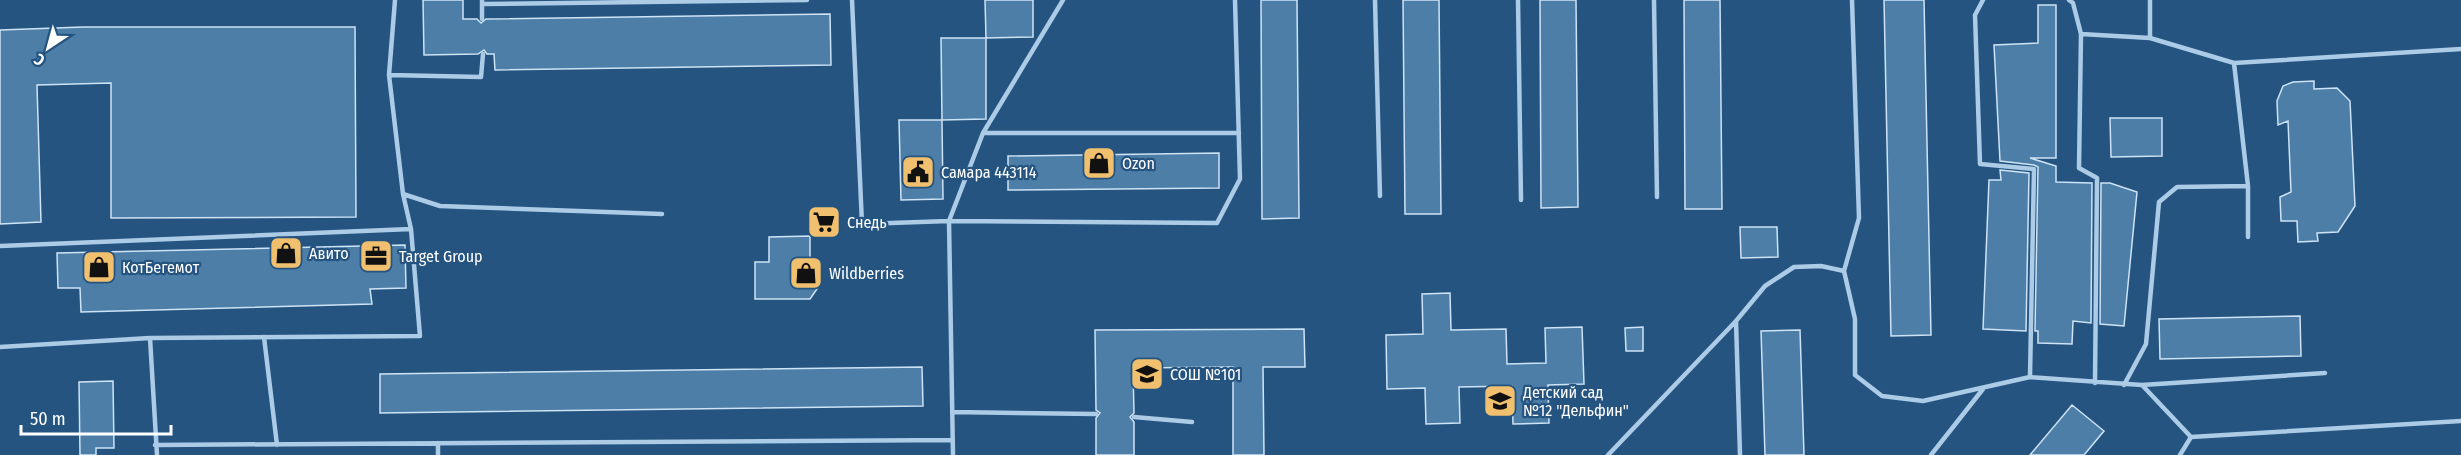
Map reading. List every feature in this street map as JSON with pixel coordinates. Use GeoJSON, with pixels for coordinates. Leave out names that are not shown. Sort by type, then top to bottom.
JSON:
{"type":"FeatureCollection","features":[{"type":"Feature","properties":{"kind":"lane"},"geometry":{"type":"LineString","coordinates":[[0,347],[150,338],[420,336],[411,229],[403,194],[389,75],[395,0]]}},
{"type":"Feature","properties":{"kind":"lane"},"geometry":{"type":"LineString","coordinates":[[482,19],[482,2],[807,0]]}},
{"type":"Feature","properties":{"kind":"lane"},"geometry":{"type":"LineString","coordinates":[[852,0],[862,224],[949,221],[1217,223],[1240,179],[1235,0]]}},
{"type":"Feature","properties":{"kind":"lane"},"geometry":{"type":"LineString","coordinates":[[953,455],[949,221],[983,133],[1063,0]]}},
{"type":"Feature","properties":{"kind":"lane"},"geometry":{"type":"LineString","coordinates":[[1375,0],[1380,196]]}},
{"type":"Feature","properties":{"kind":"lane"},"geometry":{"type":"LineString","coordinates":[[1518,0],[1521,200]]}},
{"type":"Feature","properties":{"kind":"lane"},"geometry":{"type":"LineString","coordinates":[[1654,0],[1657,197]]}},
{"type":"Feature","properties":{"kind":"lane"},"geometry":{"type":"LineString","coordinates":[[1852,0],[1859,218],[1844,271],[1855,320],[1855,375],[1882,396],[1923,401],[2030,377],[2142,385],[2325,373]]}},
{"type":"Feature","properties":{"kind":"lane"},"geometry":{"type":"LineString","coordinates":[[1983,0],[1975,15],[1980,164],[2034,169],[2030,377]]}},
{"type":"Feature","properties":{"kind":"lane"},"geometry":{"type":"LineString","coordinates":[[2069,0],[2073,3],[2081,34],[2079,168],[2097,178],[2095,382]]}},
{"type":"Feature","properties":{"kind":"lane"},"geometry":{"type":"LineString","coordinates":[[2150,0],[2150,38]]}},
{"type":"Feature","properties":{"kind":"lane"},"geometry":{"type":"LineString","coordinates":[[2081,34],[2150,38],[2234,63],[2461,49]]}},
{"type":"Feature","properties":{"kind":"lane"},"geometry":{"type":"LineString","coordinates":[[389,75],[481,77],[483,54]]}},
{"type":"Feature","properties":{"kind":"lane"},"geometry":{"type":"LineString","coordinates":[[2234,63],[2248,186],[2248,237]]}},
{"type":"Feature","properties":{"kind":"lane"},"geometry":{"type":"LineString","coordinates":[[983,133],[1239,133]]}},
{"type":"Feature","properties":{"kind":"lane"},"geometry":{"type":"LineString","coordinates":[[2124,385],[2146,344],[2159,202],[2176,187],[2248,186]]}},
{"type":"Feature","properties":{"kind":"lane"},"geometry":{"type":"LineString","coordinates":[[403,194],[440,206],[662,214]]}},
{"type":"Feature","properties":{"kind":"lane"},"geometry":{"type":"LineString","coordinates":[[0,246],[411,229]]}},
{"type":"Feature","properties":{"kind":"lane"},"geometry":{"type":"LineString","coordinates":[[1608,455],[1736,321],[1766,286],[1794,267],[1821,266],[1844,271]]}},
{"type":"Feature","properties":{"kind":"lane"},"geometry":{"type":"LineString","coordinates":[[1736,321],[1740,455]]}},
{"type":"Feature","properties":{"kind":"lane"},"geometry":{"type":"LineString","coordinates":[[264,337],[277,445]]}},
{"type":"Feature","properties":{"kind":"lane"},"geometry":{"type":"LineString","coordinates":[[150,338],[156,455]]}},
{"type":"Feature","properties":{"kind":"lane"},"geometry":{"type":"LineString","coordinates":[[2142,385],[2190,437]]}},
{"type":"Feature","properties":{"kind":"lane"},"geometry":{"type":"LineString","coordinates":[[1931,455],[1983,389]]}},
{"type":"Feature","properties":{"kind":"lane"},"geometry":{"type":"LineString","coordinates":[[952,412],[1096,414]]}},
{"type":"Feature","properties":{"kind":"lane"},"geometry":{"type":"LineString","coordinates":[[1134,417],[1192,423]]}},
{"type":"Feature","properties":{"kind":"lane"},"geometry":{"type":"LineString","coordinates":[[2190,437],[2461,421]]}},
{"type":"Feature","properties":{"kind":"lane"},"geometry":{"type":"LineString","coordinates":[[2180,455],[2190,437]]}},
{"type":"Feature","properties":{"kind":"lane"},"geometry":{"type":"LineString","coordinates":[[155,445],[953,440]]}},
{"type":"Feature","properties":{"kind":"lane"},"geometry":{"type":"LineString","coordinates":[[438,443],[438,455]]}},
{"type":"Feature","properties":{"kind":"building"},"geometry":{"type":"Polygon","coordinates":[[[423,0],[463,0],[463,19],[477,19],[481,23],[486,19],[830,14],[831,65],[495,70],[494,54],[487,54],[484,50],[478,54],[424,55],[423,0]]]}},
{"type":"Feature","properties":{"kind":"building"},"geometry":{"type":"Polygon","coordinates":[[[985,0],[1033,0],[1033,37],[986,38],[985,0]]]}},
{"type":"Feature","properties":{"kind":"building"},"geometry":{"type":"Polygon","coordinates":[[[1261,0],[1297,0],[1299,218],[1262,219],[1261,0]]]}},
{"type":"Feature","properties":{"kind":"building"},"geometry":{"type":"Polygon","coordinates":[[[1403,0],[1439,0],[1441,214],[1405,214],[1403,0]]]}},
{"type":"Feature","properties":{"kind":"building"},"geometry":{"type":"Polygon","coordinates":[[[1540,0],[1576,0],[1578,207],[1541,208],[1540,0]]]}},
{"type":"Feature","properties":{"kind":"building"},"geometry":{"type":"Polygon","coordinates":[[[1684,0],[1720,0],[1722,209],[1685,209],[1684,0]]]}},
{"type":"Feature","properties":{"kind":"building"},"geometry":{"type":"Polygon","coordinates":[[[1884,0],[1924,0],[1931,335],[1891,336],[1884,0]]]}},
{"type":"Feature","properties":{"kind":"building"},"geometry":{"type":"Polygon","coordinates":[[[2038,5],[2056,5],[2056,158],[2030,158],[2056,166],[2056,182],[2092,183],[2091,323],[2073,321],[2072,344],[2038,343],[2038,331],[2035,331],[2038,167],[2000,161],[1994,45],[2038,43],[2038,5]]]}},
{"type":"Feature","properties":{"kind":"building"},"geometry":{"type":"Polygon","coordinates":[[[83,27],[355,27],[356,217],[111,218],[111,83],[37,85],[41,222],[0,224],[0,30],[83,27]]]}},
{"type":"Feature","properties":{"kind":"building"},"geometry":{"type":"Polygon","coordinates":[[[941,38],[986,38],[986,119],[942,120],[941,38]]]}},
{"type":"Feature","properties":{"kind":"building"},"geometry":{"type":"Polygon","coordinates":[[[2314,81],[2314,89],[2337,88],[2350,101],[2355,206],[2338,232],[2317,233],[2318,241],[2298,242],[2297,221],[2281,221],[2280,197],[2291,192],[2288,121],[2278,125],[2277,101],[2283,86],[2293,82],[2314,81]]]}},
{"type":"Feature","properties":{"kind":"building"},"geometry":{"type":"Polygon","coordinates":[[[2110,118],[2162,118],[2162,156],[2111,157],[2110,118]]]}},
{"type":"Feature","properties":{"kind":"building"},"geometry":{"type":"Polygon","coordinates":[[[899,120],[942,120],[943,199],[901,200],[899,120]]]}},
{"type":"Feature","properties":{"kind":"building"},"geometry":{"type":"Polygon","coordinates":[[[1219,153],[1219,188],[1008,190],[1008,156],[1219,153]]]}},
{"type":"Feature","properties":{"kind":"building"},"geometry":{"type":"Polygon","coordinates":[[[2000,170],[2029,173],[2026,331],[1983,329],[1989,180],[2001,180],[2000,170]]]}},
{"type":"Feature","properties":{"kind":"building"},"geometry":{"type":"Polygon","coordinates":[[[2101,183],[2110,183],[2137,192],[2124,326],[2100,324],[2101,183]]]}},
{"type":"Feature","properties":{"kind":"building"},"geometry":{"type":"Polygon","coordinates":[[[1740,227],[1777,227],[1778,257],[1741,258],[1740,227]]]}},
{"type":"Feature","properties":{"kind":"building"},"geometry":{"type":"Polygon","coordinates":[[[810,236],[810,262],[819,262],[819,286],[810,299],[755,299],[755,262],[769,262],[769,237],[810,236]]]}},
{"type":"Feature","properties":{"kind":"building"},"geometry":{"type":"Polygon","coordinates":[[[405,245],[406,288],[370,289],[372,304],[81,312],[80,288],[58,288],[57,253],[405,245]]]}},
{"type":"Feature","properties":{"kind":"building"},"geometry":{"type":"Polygon","coordinates":[[[1450,293],[1451,330],[1506,329],[1507,364],[1546,363],[1545,328],[1582,327],[1584,384],[1548,385],[1549,423],[1513,424],[1512,386],[1459,387],[1460,423],[1426,424],[1425,388],[1387,389],[1386,335],[1423,334],[1422,294],[1450,293]]]}},
{"type":"Feature","properties":{"kind":"building"},"geometry":{"type":"Polygon","coordinates":[[[2300,316],[2301,356],[2160,359],[2159,319],[2300,316]]]}},
{"type":"Feature","properties":{"kind":"building"},"geometry":{"type":"Polygon","coordinates":[[[1643,327],[1643,351],[1626,351],[1625,328],[1643,327]]]}},
{"type":"Feature","properties":{"kind":"building"},"geometry":{"type":"Polygon","coordinates":[[[1304,329],[1305,367],[1263,367],[1264,455],[1233,455],[1233,367],[1133,368],[1134,413],[1130,417],[1134,422],[1134,455],[1096,455],[1096,418],[1100,413],[1096,410],[1095,330],[1304,329]]]}},
{"type":"Feature","properties":{"kind":"building"},"geometry":{"type":"Polygon","coordinates":[[[1800,330],[1804,455],[1765,455],[1761,331],[1800,330]]]}},
{"type":"Feature","properties":{"kind":"building"},"geometry":{"type":"Polygon","coordinates":[[[922,367],[923,406],[380,413],[380,374],[922,367]]]}},
{"type":"Feature","properties":{"kind":"building"},"geometry":{"type":"Polygon","coordinates":[[[113,381],[114,448],[96,448],[96,455],[80,455],[79,382],[113,381]]]}},
{"type":"Feature","properties":{"kind":"building"},"geometry":{"type":"Polygon","coordinates":[[[2072,405],[2104,431],[2084,455],[2030,455],[2072,405]]]}},
{"type":"Feature","properties":{"kind":"place","name":"Ozon"},"geometry":{"type":"Point","coordinates":[1099,163]}},
{"type":"Feature","properties":{"kind":"place","name":"Самара 443114"},"geometry":{"type":"Point","coordinates":[918,172]}},
{"type":"Feature","properties":{"kind":"place","name":"Снедь"},"geometry":{"type":"Point","coordinates":[824,222]}},
{"type":"Feature","properties":{"kind":"place","name":"Авито"},"geometry":{"type":"Point","coordinates":[286,253]}},
{"type":"Feature","properties":{"kind":"place","name":"Target Group"},"geometry":{"type":"Point","coordinates":[376,256]}},
{"type":"Feature","properties":{"kind":"place","name":"КотБегемот"},"geometry":{"type":"Point","coordinates":[99,267]}},
{"type":"Feature","properties":{"kind":"place","name":"Wildberries"},"geometry":{"type":"Point","coordinates":[806,273]}},
{"type":"Feature","properties":{"kind":"place","name":"СОШ №101"},"geometry":{"type":"Point","coordinates":[1147,374]}},
{"type":"Feature","properties":{"kind":"place","name":"Детский сад №12 \"Дельфин\""},"geometry":{"type":"Point","coordinates":[1500,401]}}]}
